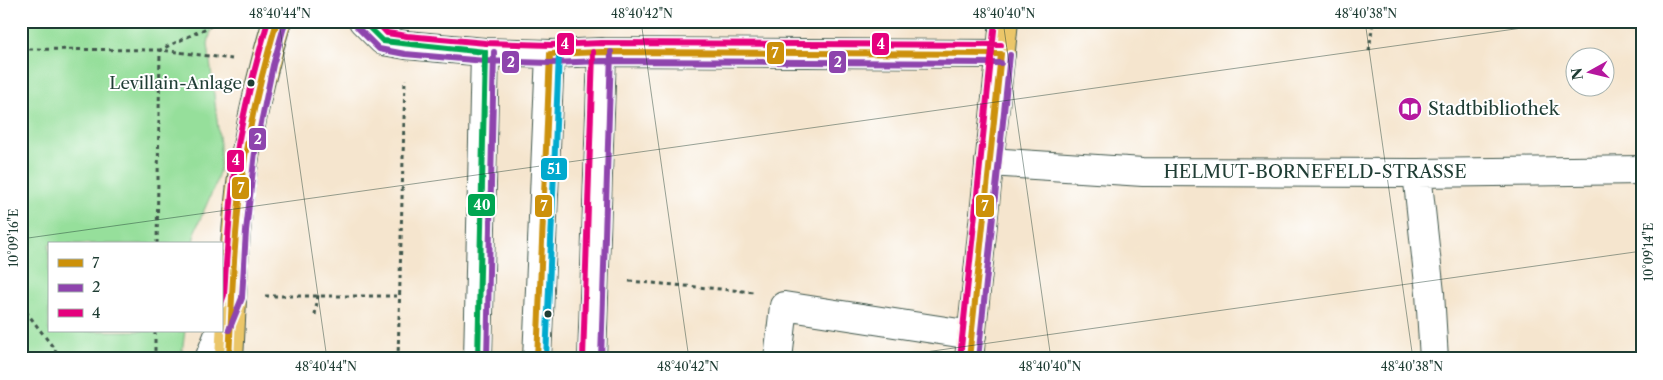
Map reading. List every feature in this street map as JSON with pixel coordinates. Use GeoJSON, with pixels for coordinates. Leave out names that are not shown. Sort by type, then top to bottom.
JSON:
{"type":"FeatureCollection","features":[{"type":"Feature","properties":{"kind":"main road"},"geometry":{"type":"LineString","coordinates":[[229,359],[237,230],[246,151],[276,21]]}},
{"type":"Feature","properties":{"kind":"main road"},"geometry":{"type":"LineString","coordinates":[[970,347],[1004,21]]}},
{"type":"Feature","properties":{"kind":"street"},"geometry":{"type":"LineString","coordinates":[[363,21],[383,41],[406,45],[486,52],[550,54],[602,52],[1001,54]]}},
{"type":"Feature","properties":{"kind":"street"},"geometry":{"type":"LineString","coordinates":[[478,359],[486,52]]}},
{"type":"Feature","properties":{"kind":"street"},"geometry":{"type":"LineString","coordinates":[[592,359],[602,52]]}},
{"type":"Feature","properties":{"kind":"street"},"geometry":{"type":"LineString","coordinates":[[537,359],[550,54]]}},
{"type":"Feature","properties":{"kind":"street","name":"HELMUT-BORNEFELD-STRASSE"},"geometry":{"type":"LineString","coordinates":[[989,162],[1143,172],[1417,174],[1642,170]]}},
{"type":"Feature","properties":{"kind":"street"},"geometry":{"type":"LineString","coordinates":[[1417,174],[1430,293],[1434,359]]}},
{"type":"Feature","properties":{"kind":"street"},"geometry":{"type":"LineString","coordinates":[[222,324],[233,297]]}},
{"type":"Feature","properties":{"kind":"street"},"geometry":{"type":"LineString","coordinates":[[778,359],[784,306],[970,347]]}},
{"type":"Feature","properties":{"kind":"street"},"geometry":{"type":"LineString","coordinates":[[210,359],[220,332]]}},
{"type":"Feature","properties":{"kind":"path"},"geometry":{"type":"LineString","coordinates":[[160,50],[221,21]]}},
{"type":"Feature","properties":{"kind":"path"},"geometry":{"type":"LineString","coordinates":[[1369,51],[1373,21]]}},
{"type":"Feature","properties":{"kind":"path"},"geometry":{"type":"LineString","coordinates":[[398,359],[406,45]]}},
{"type":"Feature","properties":{"kind":"path"},"geometry":{"type":"LineString","coordinates":[[21,48],[160,50],[265,63]]}},
{"type":"Feature","properties":{"kind":"path"},"geometry":{"type":"LineString","coordinates":[[157,242],[160,50]]}},
{"type":"Feature","properties":{"kind":"path"},"geometry":{"type":"LineString","coordinates":[[596,279],[786,294],[784,306]]}},
{"type":"Feature","properties":{"kind":"path"},"geometry":{"type":"LineString","coordinates":[[315,315],[318,295]]}},
{"type":"Feature","properties":{"kind":"path"},"geometry":{"type":"LineString","coordinates":[[233,297],[399,296]]}},
{"type":"Feature","properties":{"kind":"path"},"geometry":{"type":"LineString","coordinates":[[21,305],[62,359]]}},
{"type":"Feature","properties":{"kind":"path"},"geometry":{"type":"LineString","coordinates":[[155,332],[155,359]]}},
{"type":"Feature","properties":{"kind":"green space"},"geometry":{"type":"Polygon","coordinates":[[[21,21],[213,21],[208,44],[220,145],[220,167],[216,183],[195,231],[193,242],[48,242],[48,332],[185,332],[181,359],[21,359],[21,21]]]}},
{"type":"Feature","properties":{"kind":"transit line","name":"4"},"geometry":{"type":"LineString","coordinates":[[222,300],[237,151],[247,102],[268,21]]}},
{"type":"Feature","properties":{"kind":"transit line","name":"7"},"geometry":{"type":"LineString","coordinates":[[229,359],[235,245],[242,177],[256,98],[277,21]]}},
{"type":"Feature","properties":{"kind":"transit line","name":"40"},"geometry":{"type":"LineString","coordinates":[[363,21],[383,41],[485,52]]}},
{"type":"Feature","properties":{"kind":"transit line","name":"4"},"geometry":{"type":"LineString","coordinates":[[376,21],[387,33],[486,43],[550,45],[602,43],[1001,45]]}},
{"type":"Feature","properties":{"kind":"transit line","name":"4"},"geometry":{"type":"LineString","coordinates":[[960,358],[995,21]]}},
{"type":"Feature","properties":{"kind":"transit line","name":"2"},"geometry":{"type":"LineString","coordinates":[[229,330],[242,298],[246,231],[255,152],[273,65],[285,23]]}},
{"type":"Feature","properties":{"kind":"transit line","name":"2"},"geometry":{"type":"LineString","coordinates":[[357,27],[379,49],[405,54],[485,61],[550,63],[602,61],[1001,63]]}},
{"type":"Feature","properties":{"kind":"transit line","name":"40"},"geometry":{"type":"LineString","coordinates":[[478,359],[485,52]]}},
{"type":"Feature","properties":{"kind":"transit line","name":"2"},"geometry":{"type":"LineString","coordinates":[[487,359],[494,52]]}},
{"type":"Feature","properties":{"kind":"transit line","name":"4"},"geometry":{"type":"LineString","coordinates":[[583,359],[593,52]]}},
{"type":"Feature","properties":{"kind":"transit line","name":"7"},"geometry":{"type":"LineString","coordinates":[[550,54],[602,52],[1001,54]]}},
{"type":"Feature","properties":{"kind":"transit line","name":"2"},"geometry":{"type":"LineString","coordinates":[[601,359],[611,52]]}},
{"type":"Feature","properties":{"kind":"transit line","name":"7"},"geometry":{"type":"LineString","coordinates":[[537,359],[550,54]]}},
{"type":"Feature","properties":{"kind":"transit line","name":"51"},"geometry":{"type":"LineString","coordinates":[[546,359],[559,54]]}},
{"type":"Feature","properties":{"kind":"transit line","name":"7"},"geometry":{"type":"LineString","coordinates":[[969,359],[1001,54]]}},
{"type":"Feature","properties":{"kind":"transit line","name":"2"},"geometry":{"type":"LineString","coordinates":[[978,359],[1010,55]]}},
{"type":"Feature","properties":{"kind":"place","name":"Levillain-Anlage"},"geometry":{"type":"Point","coordinates":[251,83]}},
{"type":"Feature","properties":{"kind":"place","name":"Stadtbibliothek"},"geometry":{"type":"Point","coordinates":[1410,109]}}]}
